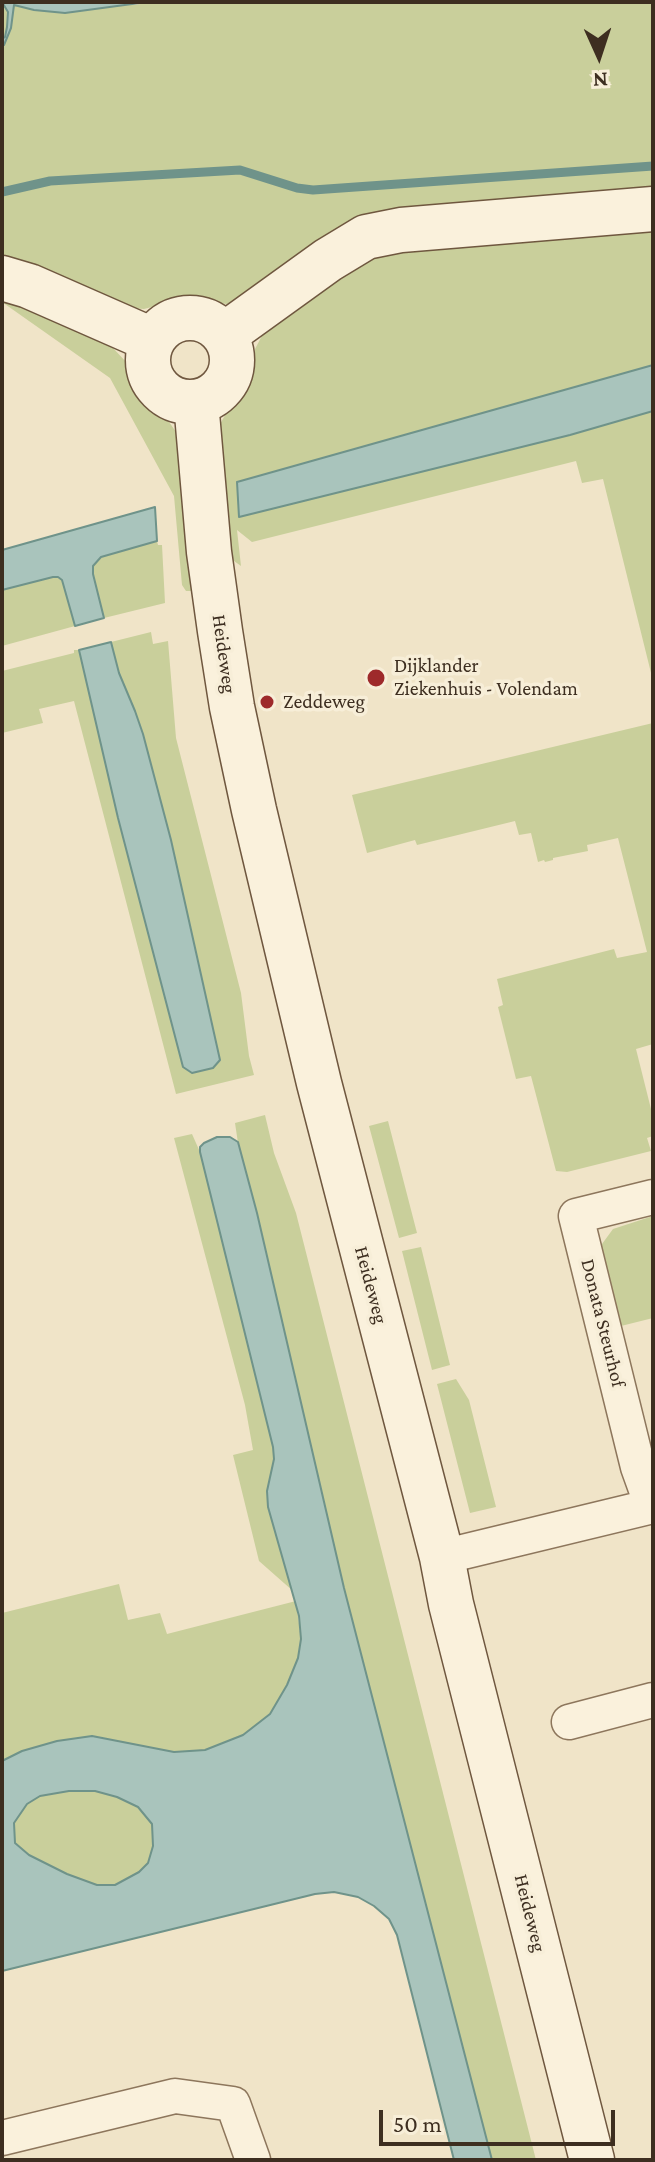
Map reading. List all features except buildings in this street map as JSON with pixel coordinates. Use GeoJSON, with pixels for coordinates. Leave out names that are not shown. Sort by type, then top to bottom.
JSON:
{"type":"FeatureCollection","features":[{"type":"Feature","properties":{"kind":"street"},"geometry":{"type":"LineString","coordinates":[[224,335],[328,260],[366,237],[401,230],[653,209]]}},
{"type":"Feature","properties":{"kind":"street"},"geometry":{"type":"LineString","coordinates":[[2,278],[29,286],[152,340]]}},
{"type":"Feature","properties":{"kind":"street"},"geometry":{"type":"LineString","coordinates":[[193,318],[211,324],[224,335],[232,357],[231,368],[226,382],[212,396],[196,402],[174,399],[162,392],[152,378],[148,358],[152,340],[160,329],[173,321],[193,318]]}},
{"type":"Feature","properties":{"kind":"street","name":"Heideweg"},"geometry":{"type":"LineString","coordinates":[[196,402],[209,552],[220,631],[254,810],[323,1098],[442,1557],[451,1604],[592,2160]]}},
{"type":"Feature","properties":{"kind":"street","name":"Donata Steurhof"},"geometry":{"type":"LineString","coordinates":[[442,1557],[652,1506],[638,1467],[576,1216],[653,1197]]}},
{"type":"Feature","properties":{"kind":"street"},"geometry":{"type":"LineString","coordinates":[[569,1722],[653,1700]]}},
{"type":"Feature","properties":{"kind":"street"},"geometry":{"type":"LineString","coordinates":[[2,2138],[175,2096],[233,2104],[253,2160]]}},
{"type":"Feature","properties":{"kind":"green space"},"geometry":{"type":"Polygon","coordinates":[[[2,2],[136,5],[147,2],[653,2],[653,191],[440,209],[238,302],[226,304],[188,298],[144,309],[131,308],[2,258],[2,45],[11,28],[8,12],[8,27],[2,39],[2,2]]]}},
{"type":"Feature","properties":{"kind":"green space"},"geometry":{"type":"Polygon","coordinates":[[[653,227],[653,365],[237,482],[240,517],[570,435],[653,411],[653,681],[603,479],[582,483],[576,461],[252,542],[237,530],[241,566],[234,561],[229,553],[219,426],[244,388],[255,349],[265,330],[325,285],[380,253],[653,227]]]}},
{"type":"Feature","properties":{"kind":"green space"},"geometry":{"type":"Polygon","coordinates":[[[2,296],[96,337],[113,348],[127,363],[143,400],[167,419],[176,432],[181,446],[194,591],[186,591],[182,585],[174,496],[110,378],[2,302],[2,296]]]}},
{"type":"Feature","properties":{"kind":"green space"},"geometry":{"type":"Polygon","coordinates":[[[157,541],[158,545],[162,545],[165,603],[104,618],[93,566],[101,557],[157,541]]]}},
{"type":"Feature","properties":{"kind":"green space"},"geometry":{"type":"Polygon","coordinates":[[[54,576],[62,580],[75,626],[2,646],[2,590],[54,576]]]}},
{"type":"Feature","properties":{"kind":"green space"},"geometry":{"type":"Polygon","coordinates":[[[151,632],[153,644],[168,641],[176,738],[241,993],[254,1075],[176,1094],[74,701],[39,709],[43,723],[2,733],[2,671],[79,650],[118,818],[183,1066],[213,1068],[220,1060],[171,840],[143,734],[119,673],[111,642],[151,632]]]}},
{"type":"Feature","properties":{"kind":"green space"},"geometry":{"type":"Polygon","coordinates":[[[653,723],[653,1044],[636,1049],[653,1117],[653,1136],[647,1138],[651,1151],[567,1172],[556,1171],[531,1076],[516,1079],[498,1007],[503,1005],[497,979],[614,949],[617,958],[647,952],[618,838],[587,845],[588,851],[538,862],[531,833],[519,835],[515,821],[417,845],[415,840],[367,853],[352,795],[653,723]]]}},
{"type":"Feature","properties":{"kind":"green space"},"geometry":{"type":"Polygon","coordinates":[[[265,1115],[274,1153],[296,1213],[536,2160],[492,2160],[344,1588],[238,1143],[235,1123],[265,1115]]]}},
{"type":"Feature","properties":{"kind":"green space"},"geometry":{"type":"Polygon","coordinates":[[[388,1121],[417,1233],[399,1238],[369,1126],[388,1121]]]}},
{"type":"Feature","properties":{"kind":"green space"},"geometry":{"type":"Polygon","coordinates":[[[192,1134],[200,1152],[273,1447],[268,1507],[293,1591],[259,1561],[233,1455],[253,1450],[245,1405],[174,1138],[192,1134]]]}},
{"type":"Feature","properties":{"kind":"green space"},"geometry":{"type":"Polygon","coordinates":[[[653,1216],[653,1318],[621,1326],[601,1253],[602,1244],[613,1229],[653,1216]]]}},
{"type":"Feature","properties":{"kind":"green space"},"geometry":{"type":"Polygon","coordinates":[[[421,1247],[450,1365],[432,1370],[402,1251],[421,1247]]]}},
{"type":"Feature","properties":{"kind":"green space"},"geometry":{"type":"Polygon","coordinates":[[[456,1379],[469,1400],[496,1507],[470,1513],[437,1384],[456,1379]]]}},
{"type":"Feature","properties":{"kind":"green space"},"geometry":{"type":"Polygon","coordinates":[[[119,1584],[128,1620],[160,1613],[167,1634],[296,1601],[301,1639],[298,1658],[270,1714],[243,1735],[205,1750],[174,1752],[92,1736],[22,1751],[2,1761],[2,1613],[119,1584]]]}},
{"type":"Feature","properties":{"kind":"green space"},"geometry":{"type":"Polygon","coordinates":[[[95,1791],[117,1797],[138,1807],[152,1823],[153,1846],[148,1863],[139,1872],[115,1885],[97,1885],[29,1855],[15,1843],[14,1823],[27,1804],[40,1796],[95,1791]]]}},
{"type":"Feature","properties":{"kind":"water"},"geometry":{"type":"Polygon","coordinates":[[[2,2],[147,2],[65,13],[14,5],[11,28],[2,45],[8,12],[2,2]]]}},
{"type":"Feature","properties":{"kind":"water"},"geometry":{"type":"Polygon","coordinates":[[[653,365],[653,411],[570,435],[239,517],[237,482],[653,365]]]}},
{"type":"Feature","properties":{"kind":"water"},"geometry":{"type":"Polygon","coordinates":[[[155,507],[157,541],[101,557],[93,566],[104,618],[75,626],[62,580],[58,577],[2,590],[2,550],[155,507]]]}},
{"type":"Feature","properties":{"kind":"water"},"geometry":{"type":"Polygon","coordinates":[[[111,642],[119,673],[143,734],[171,840],[220,1060],[213,1068],[192,1073],[183,1067],[118,818],[79,650],[111,642]]]}},
{"type":"Feature","properties":{"kind":"water"},"geometry":{"type":"Polygon","coordinates":[[[217,1137],[230,1137],[238,1142],[344,1588],[492,2160],[454,2160],[397,1935],[389,1919],[358,1897],[334,1892],[315,1894],[2,1971],[2,1761],[22,1751],[57,1741],[92,1736],[174,1752],[205,1750],[243,1735],[270,1714],[298,1658],[301,1639],[299,1616],[268,1507],[273,1447],[200,1152],[204,1143],[217,1137]],[[95,1791],[40,1796],[27,1804],[14,1823],[15,1843],[29,1855],[67,1874],[97,1885],[115,1885],[139,1872],[148,1863],[153,1846],[152,1824],[138,1807],[95,1791]]]}},
{"type":"Feature","properties":{"kind":"waterway"},"geometry":{"type":"LineString","coordinates":[[2,192],[50,181],[240,170],[313,190],[653,166]]}},
{"type":"Feature","properties":{"kind":"place","name":"Dijklander Ziekenhuis - Volendam"},"geometry":{"type":"Point","coordinates":[376,678]}},
{"type":"Feature","properties":{"kind":"place","name":"Zeddeweg"},"geometry":{"type":"Point","coordinates":[267,702]}}]}
